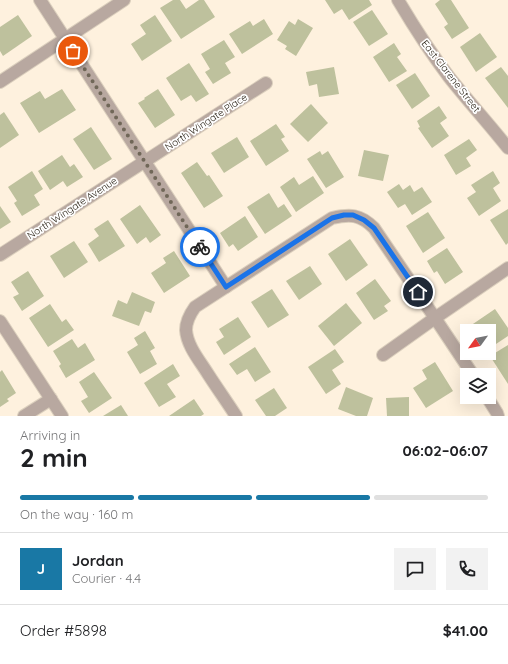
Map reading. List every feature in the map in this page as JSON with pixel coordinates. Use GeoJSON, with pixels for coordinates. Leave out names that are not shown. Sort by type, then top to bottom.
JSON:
{"type":"FeatureCollection","features":[{"type":"Feature","properties":{"kind":"street"},"geometry":{"type":"LineString","coordinates":[[40,0],[226,287]]}},
{"type":"Feature","properties":{"kind":"street"},"geometry":{"type":"LineString","coordinates":[[0,82],[124,0]]}},
{"type":"Feature","properties":{"kind":"street","name":"East Clarene Street"},"geometry":{"type":"LineString","coordinates":[[398,0],[413,26],[435,58],[450,78],[495,130],[508,148]]}},
{"type":"Feature","properties":{"kind":"street","name":"North Wingate Place"},"geometry":{"type":"LineString","coordinates":[[145,161],[266,83]]}},
{"type":"Feature","properties":{"kind":"street","name":"North Wingate Avenue"},"geometry":{"type":"LineString","coordinates":[[0,255],[145,161]]}},
{"type":"Feature","properties":{"kind":"street"},"geometry":{"type":"LineString","coordinates":[[236,416],[192,349],[187,336],[187,321],[195,307],[332,218],[344,215],[353,215],[364,220],[374,228],[468,368]]}},
{"type":"Feature","properties":{"kind":"street"},"geometry":{"type":"LineString","coordinates":[[383,355],[508,268]]}},
{"type":"Feature","properties":{"kind":"street"},"geometry":{"type":"LineString","coordinates":[[0,321],[62,416]]}},
{"type":"Feature","properties":{"kind":"street"},"geometry":{"type":"LineString","coordinates":[[24,416],[51,399]]}},
{"type":"Feature","properties":{"kind":"street"},"geometry":{"type":"LineString","coordinates":[[491,404],[498,416]]}},
{"type":"Feature","properties":{"kind":"building"},"geometry":{"type":"Polygon","coordinates":[[[173,0],[180,0],[186,9],[199,0],[204,0],[215,17],[181,39],[160,8],[173,0]]]}},
{"type":"Feature","properties":{"kind":"building"},"geometry":{"type":"Polygon","coordinates":[[[325,0],[369,0],[372,5],[349,20],[342,9],[334,14],[325,0]]]}},
{"type":"Feature","properties":{"kind":"building"},"geometry":{"type":"Polygon","coordinates":[[[440,0],[451,0],[469,28],[452,39],[444,27],[448,24],[435,4],[440,0]]]}},
{"type":"Feature","properties":{"kind":"building"},"geometry":{"type":"Polygon","coordinates":[[[372,10],[388,34],[369,46],[353,22],[372,10]]]}},
{"type":"Feature","properties":{"kind":"building"},"geometry":{"type":"Polygon","coordinates":[[[18,15],[32,36],[3,56],[0,51],[0,27],[18,15]]]}},
{"type":"Feature","properties":{"kind":"building"},"geometry":{"type":"Polygon","coordinates":[[[155,15],[172,41],[142,61],[131,44],[146,34],[140,25],[155,15]]]}},
{"type":"Feature","properties":{"kind":"building"},"geometry":{"type":"Polygon","coordinates":[[[264,19],[273,34],[242,54],[229,34],[250,21],[253,26],[264,19]]]}},
{"type":"Feature","properties":{"kind":"building"},"geometry":{"type":"Polygon","coordinates":[[[298,19],[313,28],[296,56],[285,49],[287,46],[277,40],[289,21],[295,25],[298,19]]]}},
{"type":"Feature","properties":{"kind":"building"},"geometry":{"type":"Polygon","coordinates":[[[480,33],[497,57],[476,72],[460,47],[480,33]]]}},
{"type":"Feature","properties":{"kind":"building"},"geometry":{"type":"Polygon","coordinates":[[[224,40],[235,57],[225,63],[231,73],[213,84],[205,72],[210,69],[201,54],[224,40]]]}},
{"type":"Feature","properties":{"kind":"building"},"geometry":{"type":"Polygon","coordinates":[[[394,43],[401,54],[397,57],[407,71],[389,82],[373,57],[394,43]]]}},
{"type":"Feature","properties":{"kind":"building"},"geometry":{"type":"Polygon","coordinates":[[[189,63],[209,94],[196,102],[191,95],[181,101],[166,78],[189,63]]]}},
{"type":"Feature","properties":{"kind":"building"},"geometry":{"type":"Polygon","coordinates":[[[334,67],[339,94],[319,97],[317,84],[309,86],[306,72],[334,67]]]}},
{"type":"Feature","properties":{"kind":"building"},"geometry":{"type":"Polygon","coordinates":[[[501,67],[508,76],[508,108],[485,78],[501,67]]]}},
{"type":"Feature","properties":{"kind":"building"},"geometry":{"type":"Polygon","coordinates":[[[415,73],[430,96],[412,109],[396,85],[415,73]]]}},
{"type":"Feature","properties":{"kind":"building"},"geometry":{"type":"Polygon","coordinates":[[[62,89],[76,110],[39,133],[20,103],[40,91],[45,99],[62,89]]]}},
{"type":"Feature","properties":{"kind":"building"},"geometry":{"type":"Polygon","coordinates":[[[158,89],[175,115],[155,128],[138,103],[158,89]]]}},
{"type":"Feature","properties":{"kind":"building"},"geometry":{"type":"Polygon","coordinates":[[[311,104],[328,123],[308,142],[290,124],[311,104]]]}},
{"type":"Feature","properties":{"kind":"building"},"geometry":{"type":"Polygon","coordinates":[[[439,106],[447,118],[440,123],[449,136],[432,148],[418,128],[420,127],[417,121],[439,106]]]}},
{"type":"Feature","properties":{"kind":"building"},"geometry":{"type":"Polygon","coordinates":[[[4,112],[19,135],[0,148],[0,115],[4,112]]]}},
{"type":"Feature","properties":{"kind":"building"},"geometry":{"type":"Polygon","coordinates":[[[276,124],[285,137],[281,139],[289,151],[266,166],[250,141],[276,124]]]}},
{"type":"Feature","properties":{"kind":"building"},"geometry":{"type":"Polygon","coordinates":[[[91,127],[112,159],[94,170],[73,139],[91,127]]]}},
{"type":"Feature","properties":{"kind":"building"},"geometry":{"type":"Polygon","coordinates":[[[237,137],[249,157],[224,173],[211,153],[237,137]]]}},
{"type":"Feature","properties":{"kind":"building"},"geometry":{"type":"Polygon","coordinates":[[[469,139],[477,150],[466,158],[471,166],[456,175],[444,155],[469,139]]]}},
{"type":"Feature","properties":{"kind":"building"},"geometry":{"type":"Polygon","coordinates":[[[364,150],[389,155],[383,181],[358,176],[364,150]]]}},
{"type":"Feature","properties":{"kind":"building"},"geometry":{"type":"Polygon","coordinates":[[[320,151],[322,155],[328,151],[344,177],[326,188],[307,159],[320,151]]]}},
{"type":"Feature","properties":{"kind":"building"},"geometry":{"type":"Polygon","coordinates":[[[62,155],[70,167],[74,164],[83,177],[67,187],[63,181],[50,190],[38,171],[62,155]]]}},
{"type":"Feature","properties":{"kind":"building"},"geometry":{"type":"Polygon","coordinates":[[[197,162],[207,176],[209,175],[223,196],[204,208],[181,173],[197,162]]]}},
{"type":"Feature","properties":{"kind":"building"},"geometry":{"type":"Polygon","coordinates":[[[32,171],[43,189],[34,195],[40,205],[22,216],[14,203],[17,201],[8,187],[32,171]]]}},
{"type":"Feature","properties":{"kind":"building"},"geometry":{"type":"Polygon","coordinates":[[[493,171],[500,183],[493,188],[501,201],[479,216],[467,198],[476,192],[471,185],[493,171]]]}},
{"type":"Feature","properties":{"kind":"building"},"geometry":{"type":"Polygon","coordinates":[[[313,176],[324,193],[296,212],[280,187],[294,177],[299,185],[313,176]]]}},
{"type":"Feature","properties":{"kind":"building"},"geometry":{"type":"Polygon","coordinates":[[[399,184],[403,190],[410,185],[414,192],[422,187],[432,202],[412,215],[405,204],[398,208],[387,192],[399,184]]]}},
{"type":"Feature","properties":{"kind":"building"},"geometry":{"type":"Polygon","coordinates":[[[269,193],[278,208],[284,204],[292,216],[265,234],[247,207],[269,193]]]}},
{"type":"Feature","properties":{"kind":"building"},"geometry":{"type":"Polygon","coordinates":[[[140,205],[161,235],[150,243],[146,237],[137,244],[120,219],[140,205]]]}},
{"type":"Feature","properties":{"kind":"building"},"geometry":{"type":"Polygon","coordinates":[[[0,206],[11,222],[0,229],[0,206]]]}},
{"type":"Feature","properties":{"kind":"building"},"geometry":{"type":"Polygon","coordinates":[[[508,209],[508,243],[506,245],[490,220],[508,209]]]}},
{"type":"Feature","properties":{"kind":"building"},"geometry":{"type":"Polygon","coordinates":[[[428,212],[445,238],[423,253],[406,226],[428,212]]]}},
{"type":"Feature","properties":{"kind":"building"},"geometry":{"type":"Polygon","coordinates":[[[245,216],[258,237],[238,251],[233,244],[229,247],[220,233],[245,216]]]}},
{"type":"Feature","properties":{"kind":"building"},"geometry":{"type":"Polygon","coordinates":[[[108,220],[125,246],[99,262],[88,244],[99,236],[94,229],[108,220]]]}},
{"type":"Feature","properties":{"kind":"building"},"geometry":{"type":"Polygon","coordinates":[[[350,239],[368,265],[346,281],[328,254],[350,239]]]}},
{"type":"Feature","properties":{"kind":"building"},"geometry":{"type":"Polygon","coordinates":[[[74,241],[88,262],[64,278],[50,256],[74,241]]]}},
{"type":"Feature","properties":{"kind":"building"},"geometry":{"type":"Polygon","coordinates":[[[447,248],[463,272],[445,284],[437,271],[434,273],[427,261],[447,248]]]}},
{"type":"Feature","properties":{"kind":"building"},"geometry":{"type":"Polygon","coordinates":[[[174,251],[190,276],[164,293],[151,273],[166,263],[163,258],[174,251]]]}},
{"type":"Feature","properties":{"kind":"building"},"geometry":{"type":"Polygon","coordinates":[[[310,266],[322,284],[299,300],[286,281],[310,266]]]}},
{"type":"Feature","properties":{"kind":"building"},"geometry":{"type":"Polygon","coordinates":[[[28,271],[44,296],[22,311],[13,297],[19,294],[11,282],[28,271]]]}},
{"type":"Feature","properties":{"kind":"building"},"geometry":{"type":"Polygon","coordinates":[[[375,279],[391,301],[384,306],[388,311],[374,320],[356,293],[375,279]]]}},
{"type":"Feature","properties":{"kind":"building"},"geometry":{"type":"Polygon","coordinates":[[[272,289],[289,315],[268,328],[251,302],[272,289]]]}},
{"type":"Feature","properties":{"kind":"building"},"geometry":{"type":"Polygon","coordinates":[[[132,292],[155,302],[151,313],[145,311],[139,326],[112,316],[118,300],[127,304],[132,292]]]}},
{"type":"Feature","properties":{"kind":"building"},"geometry":{"type":"Polygon","coordinates":[[[346,303],[362,323],[334,346],[318,326],[346,303]]]}},
{"type":"Feature","properties":{"kind":"building"},"geometry":{"type":"Polygon","coordinates":[[[50,304],[62,322],[66,319],[74,330],[48,347],[29,318],[50,304]]]}},
{"type":"Feature","properties":{"kind":"building"},"geometry":{"type":"Polygon","coordinates":[[[495,309],[508,328],[508,336],[496,344],[496,324],[473,324],[495,309]]]}},
{"type":"Feature","properties":{"kind":"building"},"geometry":{"type":"Polygon","coordinates":[[[238,317],[251,337],[224,355],[216,342],[224,337],[219,329],[238,317]]]}},
{"type":"Feature","properties":{"kind":"building"},"geometry":{"type":"Polygon","coordinates":[[[145,331],[155,348],[150,351],[157,364],[140,374],[127,352],[138,345],[134,338],[145,331]]]}},
{"type":"Feature","properties":{"kind":"building"},"geometry":{"type":"Polygon","coordinates":[[[72,339],[78,348],[85,343],[95,360],[66,378],[59,366],[61,364],[53,351],[72,339]]]}},
{"type":"Feature","properties":{"kind":"building"},"geometry":{"type":"Polygon","coordinates":[[[508,345],[508,384],[493,360],[496,360],[496,352],[508,345]]]}},
{"type":"Feature","properties":{"kind":"building"},"geometry":{"type":"Polygon","coordinates":[[[255,347],[271,372],[255,382],[247,369],[237,375],[229,364],[255,347]]]}},
{"type":"Feature","properties":{"kind":"building"},"geometry":{"type":"Polygon","coordinates":[[[335,349],[344,362],[332,370],[341,384],[326,394],[308,367],[335,349]]]}},
{"type":"Feature","properties":{"kind":"building"},"geometry":{"type":"Polygon","coordinates":[[[435,362],[453,391],[426,408],[413,388],[427,379],[422,370],[435,362]]]}},
{"type":"Feature","properties":{"kind":"building"},"geometry":{"type":"Polygon","coordinates":[[[173,364],[180,376],[167,384],[176,397],[159,407],[144,383],[173,364]]]}},
{"type":"Feature","properties":{"kind":"building"},"geometry":{"type":"Polygon","coordinates":[[[2,370],[16,393],[7,399],[9,401],[0,407],[0,372],[2,370]]]}},
{"type":"Feature","properties":{"kind":"building"},"geometry":{"type":"Polygon","coordinates":[[[94,372],[112,398],[89,413],[81,401],[88,397],[79,382],[94,372]]]}},
{"type":"Feature","properties":{"kind":"building"},"geometry":{"type":"Polygon","coordinates":[[[346,387],[373,398],[367,416],[356,416],[338,409],[346,387]]]}},
{"type":"Feature","properties":{"kind":"building"},"geometry":{"type":"Polygon","coordinates":[[[274,388],[287,408],[275,416],[266,416],[255,400],[274,388]]]}},
{"type":"Feature","properties":{"kind":"building"},"geometry":{"type":"Polygon","coordinates":[[[409,397],[409,416],[387,416],[386,398],[409,397]]]}},
{"type":"Feature","properties":{"kind":"building"},"geometry":{"type":"Polygon","coordinates":[[[194,399],[204,414],[201,416],[169,416],[194,399]]]}},
{"type":"Feature","properties":{"kind":"building"},"geometry":{"type":"Polygon","coordinates":[[[121,405],[128,416],[103,416],[121,405]]]}},
{"type":"Feature","properties":{"kind":"way so far"},"geometry":{"type":"LineString","coordinates":[[73,51],[200,247]]}},
{"type":"Feature","properties":{"kind":"route"},"geometry":{"type":"LineString","coordinates":[[200,247],[226,287],[332,218],[344,215],[353,215],[364,220],[374,228],[418,292]]}}]}
